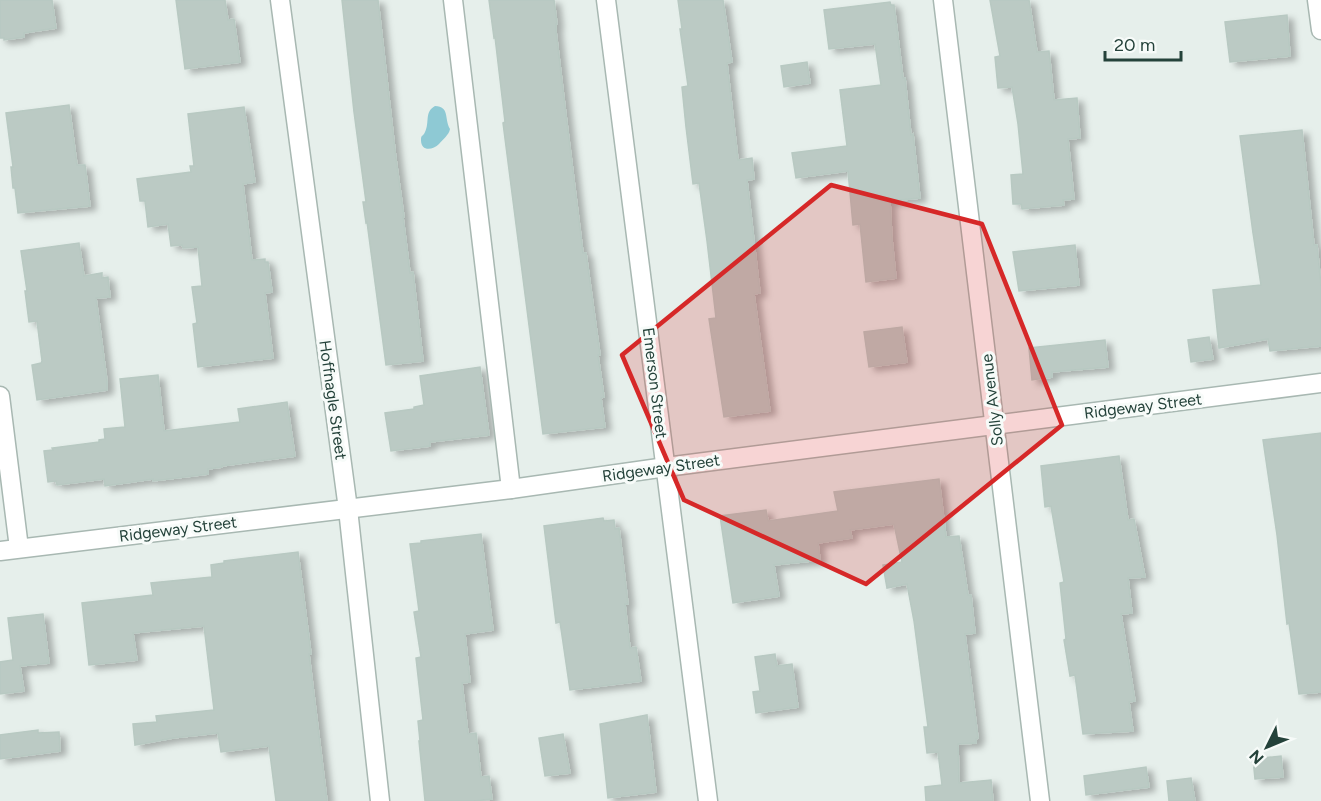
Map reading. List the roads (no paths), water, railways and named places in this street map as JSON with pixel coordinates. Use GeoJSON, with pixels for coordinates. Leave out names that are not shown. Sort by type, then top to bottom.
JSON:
{"type":"FeatureCollection","features":[{"type":"Feature","properties":{"kind":"street","name":"Hoffnagle Street"},"geometry":{"type":"LineString","coordinates":[[280,0],[348,509],[380,801]]}},
{"type":"Feature","properties":{"kind":"street"},"geometry":{"type":"LineString","coordinates":[[453,0],[511,489]]}},
{"type":"Feature","properties":{"kind":"street","name":"Emerson Street"},"geometry":{"type":"LineString","coordinates":[[606,0],[708,801]]}},
{"type":"Feature","properties":{"kind":"street","name":"Solly Avenue"},"geometry":{"type":"LineString","coordinates":[[943,0],[1040,801]]}},
{"type":"Feature","properties":{"kind":"street"},"geometry":{"type":"LineString","coordinates":[[1317,0],[1321,30]]}},
{"type":"Feature","properties":{"kind":"street","name":"Ridgeway Street"},"geometry":{"type":"LineString","coordinates":[[0,551],[511,489],[1321,383]]}},
{"type":"Feature","properties":{"kind":"street"},"geometry":{"type":"LineString","coordinates":[[0,396],[19,548]]}},
{"type":"Feature","properties":{"kind":"water"},"geometry":{"type":"Polygon","coordinates":[[[435,106],[445,111],[450,129],[439,144],[428,149],[423,147],[421,138],[426,128],[428,114],[435,106]]]}}]}
